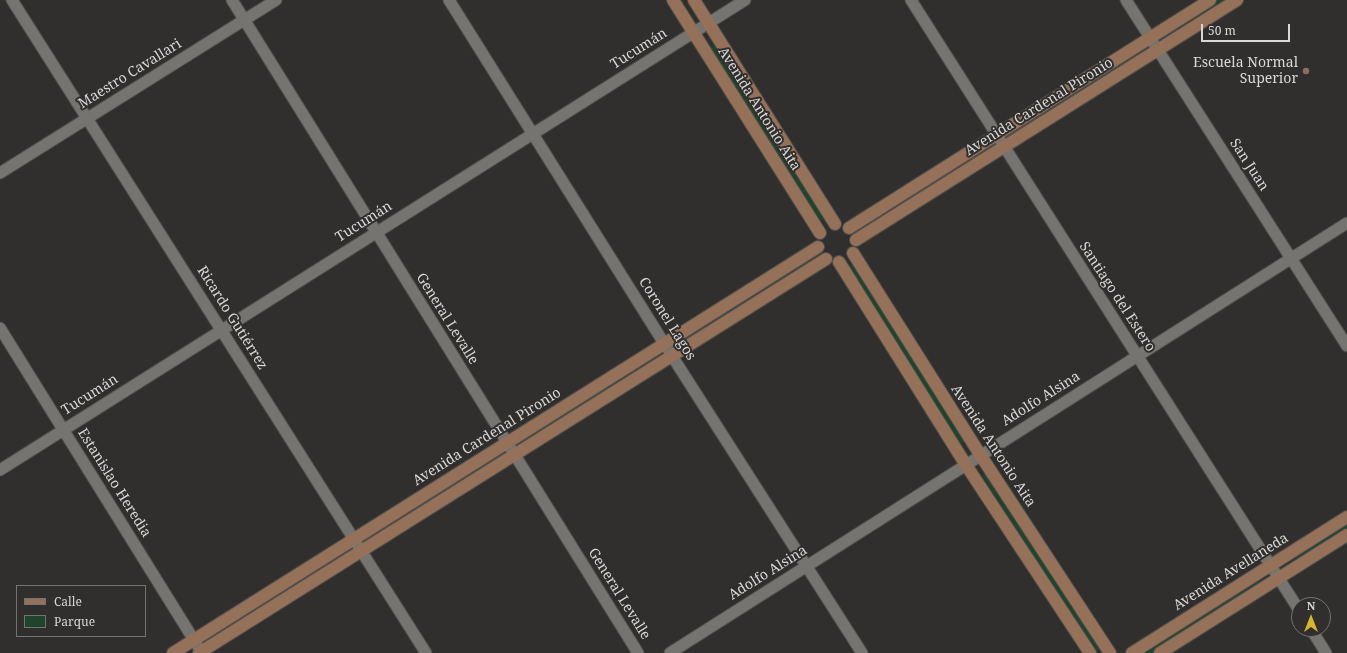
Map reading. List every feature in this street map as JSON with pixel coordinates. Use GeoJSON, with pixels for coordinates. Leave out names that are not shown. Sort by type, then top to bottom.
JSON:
{"type":"FeatureCollection","features":[{"type":"Feature","properties":{"kind":"main road","name":"Avenida Antonio Aita"},"geometry":{"type":"LineString","coordinates":[[673,0],[820,233]]}},
{"type":"Feature","properties":{"kind":"main road","name":"Avenida Antonio Aita"},"geometry":{"type":"LineString","coordinates":[[694,0],[835,224]]}},
{"type":"Feature","properties":{"kind":"main road","name":"Avenida Cardenal Pironio"},"geometry":{"type":"LineString","coordinates":[[849,228],[1210,0]]}},
{"type":"Feature","properties":{"kind":"main road","name":"Avenida Cardenal Pironio"},"geometry":{"type":"LineString","coordinates":[[856,240],[1237,0]]}},
{"type":"Feature","properties":{"kind":"main road"},"geometry":{"type":"LineString","coordinates":[[835,224],[841,224],[849,228],[856,240],[856,248],[853,253],[846,260],[838,262],[826,259],[821,254],[818,247],[820,233],[825,228],[835,224]]}},
{"type":"Feature","properties":{"kind":"main road","name":"Avenida Cardenal Pironio"},"geometry":{"type":"LineString","coordinates":[[172,653],[818,247]]}},
{"type":"Feature","properties":{"kind":"main road","name":"Avenida Antonio Aita"},"geometry":{"type":"LineString","coordinates":[[853,253],[981,456],[1110,653]]}},
{"type":"Feature","properties":{"kind":"main road","name":"Avenida Cardenal Pironio"},"geometry":{"type":"LineString","coordinates":[[201,653],[826,259]]}},
{"type":"Feature","properties":{"kind":"main road"},"geometry":{"type":"LineString","coordinates":[[838,262],[966,465],[1090,653]]}},
{"type":"Feature","properties":{"kind":"main road","name":"Avenida Avellaneda"},"geometry":{"type":"LineString","coordinates":[[1132,653],[1347,517]]}},
{"type":"Feature","properties":{"kind":"main road"},"geometry":{"type":"LineString","coordinates":[[1160,653],[1347,535]]}},
{"type":"Feature","properties":{"kind":"street","name":"Ricardo Gutiérrez"},"geometry":{"type":"LineString","coordinates":[[12,0],[426,653]]}},
{"type":"Feature","properties":{"kind":"street","name":"General Levalle"},"geometry":{"type":"LineString","coordinates":[[232,0],[506,443],[638,653]]}},
{"type":"Feature","properties":{"kind":"street","name":"Maestro Cavallari"},"geometry":{"type":"LineString","coordinates":[[0,173],[276,0]]}},
{"type":"Feature","properties":{"kind":"street","name":"Coronel Lagos"},"geometry":{"type":"LineString","coordinates":[[448,0],[664,344],[862,653]]}},
{"type":"Feature","properties":{"kind":"street","name":"Tucumán"},"geometry":{"type":"LineString","coordinates":[[0,470],[745,0]]}},
{"type":"Feature","properties":{"kind":"street","name":"Santiago del Estero"},"geometry":{"type":"LineString","coordinates":[[910,0],[1291,597]]}},
{"type":"Feature","properties":{"kind":"street","name":"San Juan"},"geometry":{"type":"LineString","coordinates":[[1126,0],[1347,346]]}},
{"type":"Feature","properties":{"kind":"street","name":"Adolfo Alsina"},"geometry":{"type":"LineString","coordinates":[[670,653],[1347,223]]}},
{"type":"Feature","properties":{"kind":"street","name":"Estanislao Heredia"},"geometry":{"type":"LineString","coordinates":[[0,328],[201,653]]}},
{"type":"Feature","properties":{"kind":"street"},"geometry":{"type":"LineString","coordinates":[[1316,637],[1326,653]]}},
{"type":"Feature","properties":{"kind":"green space"},"geometry":{"type":"Polygon","coordinates":[[[1216,0],[1228,0],[1170,37],[1167,31],[1216,0]]]}},
{"type":"Feature","properties":{"kind":"green space"},"geometry":{"type":"Polygon","coordinates":[[[715,44],[824,219],[819,222],[709,48],[715,44]]]}},
{"type":"Feature","properties":{"kind":"green space"},"geometry":{"type":"Polygon","coordinates":[[[1140,50],[1143,55],[1018,134],[1014,128],[1140,50]]]}},
{"type":"Feature","properties":{"kind":"green space"},"geometry":{"type":"Polygon","coordinates":[[[987,146],[990,151],[865,230],[861,224],[987,146]]]}},
{"type":"Feature","properties":{"kind":"green space"},"geometry":{"type":"Polygon","coordinates":[[[810,256],[813,262],[688,340],[685,335],[810,256]]]}},
{"type":"Feature","properties":{"kind":"green space"},"geometry":{"type":"Polygon","coordinates":[[[853,264],[966,440],[961,444],[848,267],[853,264]]]}},
{"type":"Feature","properties":{"kind":"green space"},"geometry":{"type":"Polygon","coordinates":[[[656,354],[659,360],[534,438],[530,433],[656,354]]]}},
{"type":"Feature","properties":{"kind":"green space"},"geometry":{"type":"Polygon","coordinates":[[[496,454],[499,459],[374,538],[371,533],[496,454]]]}},
{"type":"Feature","properties":{"kind":"green space"},"geometry":{"type":"Polygon","coordinates":[[[987,472],[1100,649],[1095,652],[982,475],[987,472]]]}},
{"type":"Feature","properties":{"kind":"green space"},"geometry":{"type":"Polygon","coordinates":[[[1347,521],[1347,529],[1299,559],[1295,558],[1294,556],[1347,521]]]}},
{"type":"Feature","properties":{"kind":"green space"},"geometry":{"type":"Polygon","coordinates":[[[337,554],[340,559],[215,638],[211,633],[337,554]]]}},
{"type":"Feature","properties":{"kind":"green space"},"geometry":{"type":"Polygon","coordinates":[[[1259,579],[1262,581],[1261,585],[1152,653],[1139,653],[1259,579]]]}},
{"type":"Feature","properties":{"kind":"place","name":"Escuela Normal Superior"},"geometry":{"type":"Point","coordinates":[1306,71]}}]}
